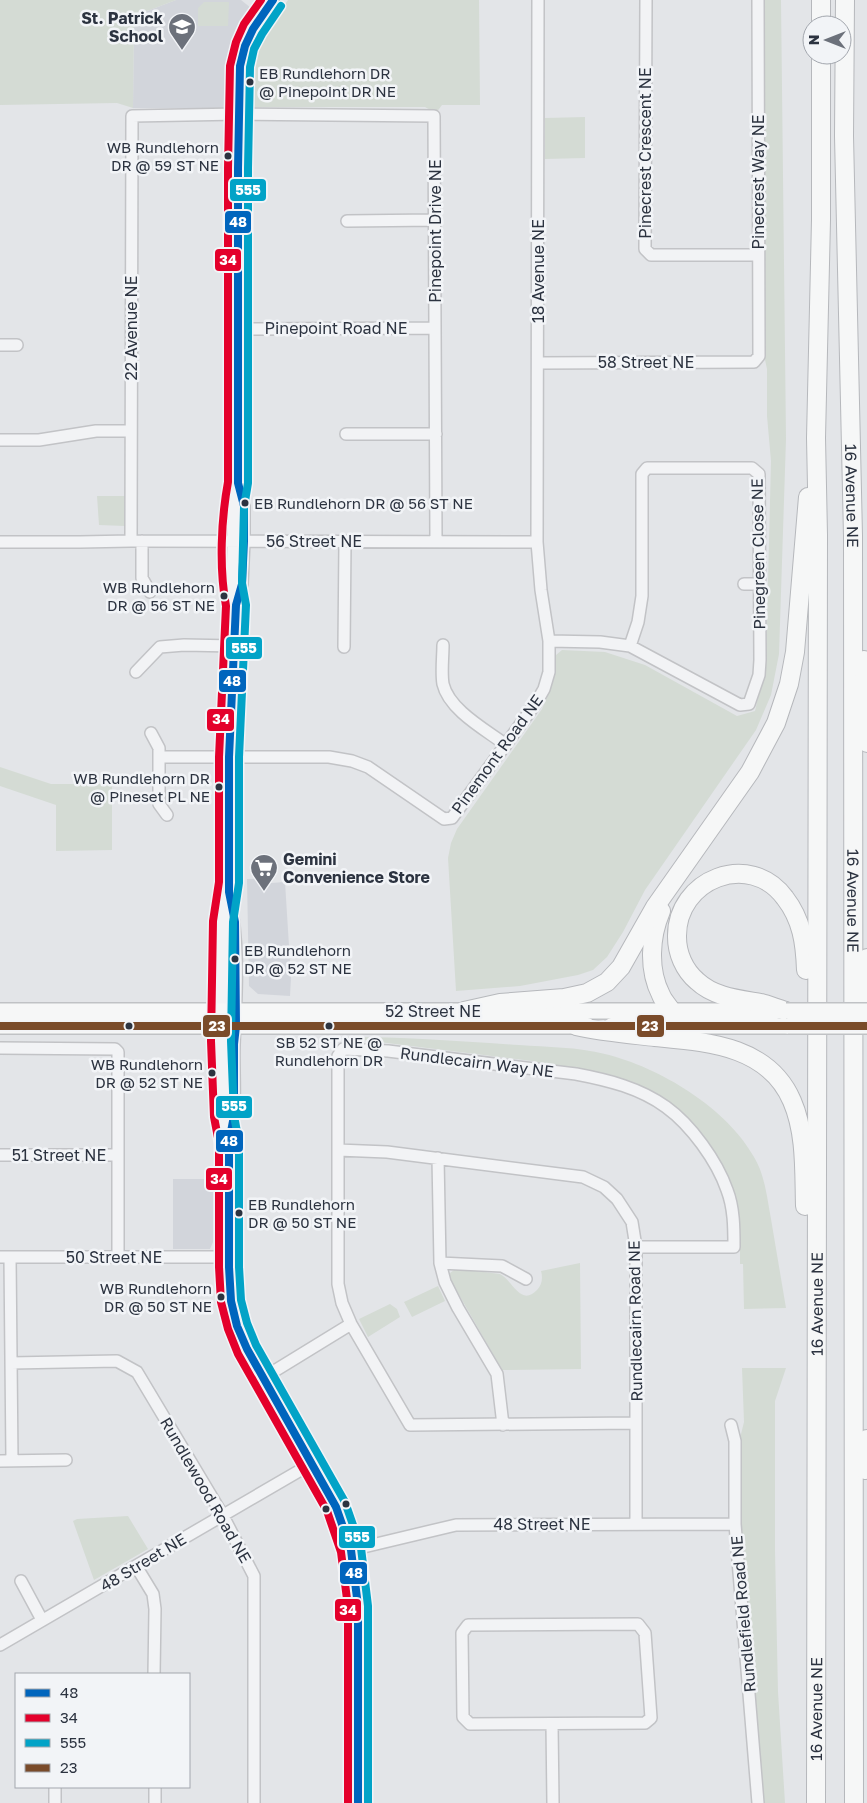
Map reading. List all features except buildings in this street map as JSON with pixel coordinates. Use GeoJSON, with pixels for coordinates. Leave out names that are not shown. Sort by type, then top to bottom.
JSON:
{"type":"FeatureCollection","features":[{"type":"Feature","properties":{"kind":"highway"},"geometry":{"type":"LineString","coordinates":[[821,0],[821,15]]}},
{"type":"Feature","properties":{"kind":"highway","name":"16 Avenue NE"},"geometry":{"type":"LineString","coordinates":[[844,0],[844,136],[852,468],[855,1405],[854,1803]]}},
{"type":"Feature","properties":{"kind":"highway","name":"16 Avenue NE"},"geometry":{"type":"LineString","coordinates":[[816,1803],[818,535],[816,438],[821,220],[821,65]]}},
{"type":"Feature","properties":{"kind":"highway"},"geometry":{"type":"LineString","coordinates":[[464,1011],[500,1003],[575,996],[598,988],[611,978],[621,967],[655,908],[750,772],[773,730],[785,696],[794,660],[798,634],[811,458],[816,438]]}},
{"type":"Feature","properties":{"kind":"highway"},"geometry":{"type":"LineString","coordinates":[[852,468],[860,508],[867,743]]}},
{"type":"Feature","properties":{"kind":"highway"},"geometry":{"type":"LineString","coordinates":[[787,1019],[762,1003],[734,999],[714,992],[697,981],[683,964],[677,943],[677,932],[682,912],[699,887],[726,875],[737,874],[757,877],[768,882],[784,896],[800,924],[805,948],[816,1193]]}},
{"type":"Feature","properties":{"kind":"highway"},"geometry":{"type":"LineString","coordinates":[[672,885],[656,925],[652,961],[658,990],[662,998],[673,1015],[693,1025]]}},
{"type":"Feature","properties":{"kind":"highway"},"geometry":{"type":"LineString","coordinates":[[867,958],[867,1012]]}},
{"type":"Feature","properties":{"kind":"highway"},"geometry":{"type":"LineString","coordinates":[[576,1026],[603,1032],[702,1041],[729,1047],[762,1064],[778,1080],[792,1100],[800,1128],[804,1171],[810,1471],[816,1501]]}},
{"type":"Feature","properties":{"kind":"highway"},"geometry":{"type":"LineString","coordinates":[[854,1600],[860,1566],[867,1440]]}},
{"type":"Feature","properties":{"kind":"main road","name":"52 Street NE"},"geometry":{"type":"LineString","coordinates":[[0,1011],[229,1019],[576,1026],[693,1025],[867,1012]]}},
{"type":"Feature","properties":{"kind":"main road","name":"52 Street NE"},"geometry":{"type":"LineString","coordinates":[[0,1026],[464,1011],[672,1011],[867,1026]]}},
{"type":"Feature","properties":{"kind":"street"},"geometry":{"type":"LineString","coordinates":[[273,0],[253,29],[245,46],[240,66],[237,329],[238,482],[234,506],[238,541],[232,584],[236,605],[229,758],[229,892],[235,922],[224,1117],[229,1142],[231,1301],[237,1326],[247,1350],[336,1507],[351,1550],[358,1606],[358,1803]]}},
{"type":"Feature","properties":{"kind":"street","name":"18 Avenue NE"},"geometry":{"type":"LineString","coordinates":[[537,542],[539,363],[538,0]]}},
{"type":"Feature","properties":{"kind":"street","name":"Pinecrest Crescent NE"},"geometry":{"type":"LineString","coordinates":[[646,0],[644,249],[650,255],[758,254]]}},
{"type":"Feature","properties":{"kind":"street","name":"Pinecrest Way NE"},"geometry":{"type":"LineString","coordinates":[[754,362],[759,356],[758,0]]}},
{"type":"Feature","properties":{"kind":"street","name":"22 Avenue NE"},"geometry":{"type":"LineString","coordinates":[[150,592],[142,578],[137,541],[131,431],[132,116],[239,114]]}},
{"type":"Feature","properties":{"kind":"street","name":"Pinepoint Drive NE"},"geometry":{"type":"LineString","coordinates":[[239,114],[434,116],[436,541]]}},
{"type":"Feature","properties":{"kind":"street"},"geometry":{"type":"LineString","coordinates":[[347,221],[435,220]]}},
{"type":"Feature","properties":{"kind":"street","name":"Pinepoint Road NE"},"geometry":{"type":"LineString","coordinates":[[237,329],[435,328]]}},
{"type":"Feature","properties":{"kind":"street"},"geometry":{"type":"LineString","coordinates":[[0,345],[17,345]]}},
{"type":"Feature","properties":{"kind":"street","name":"58 Street NE"},"geometry":{"type":"LineString","coordinates":[[539,363],[754,362]]}},
{"type":"Feature","properties":{"kind":"street"},"geometry":{"type":"LineString","coordinates":[[0,440],[39,440],[96,431],[131,431]]}},
{"type":"Feature","properties":{"kind":"street"},"geometry":{"type":"LineString","coordinates":[[346,434],[436,434]]}},
{"type":"Feature","properties":{"kind":"street","name":"Pinegreen Close NE"},"geometry":{"type":"LineString","coordinates":[[549,641],[600,642],[630,646],[740,705],[749,704],[759,675],[759,474],[757,471],[752,468],[646,468],[642,474],[642,596],[638,622],[630,646]]}},
{"type":"Feature","properties":{"kind":"street","name":"56 Street NE"},"geometry":{"type":"LineString","coordinates":[[0,542],[537,542]]}},
{"type":"Feature","properties":{"kind":"street"},"geometry":{"type":"LineString","coordinates":[[344,647],[345,542]]}},
{"type":"Feature","properties":{"kind":"street","name":"Pinemont Road NE"},"geometry":{"type":"LineString","coordinates":[[159,757],[330,757],[352,761],[368,768],[444,819],[452,818],[536,703],[544,689],[549,672],[549,641],[541,590],[537,542]]}},
{"type":"Feature","properties":{"kind":"street"},"geometry":{"type":"LineString","coordinates":[[744,584],[759,584]]}},
{"type":"Feature","properties":{"kind":"street"},"geometry":{"type":"LineString","coordinates":[[136,672],[160,647],[184,645],[234,646]]}},
{"type":"Feature","properties":{"kind":"street"},"geometry":{"type":"LineString","coordinates":[[443,645],[443,683],[449,699],[465,715],[506,745]]}},
{"type":"Feature","properties":{"kind":"street"},"geometry":{"type":"LineString","coordinates":[[151,733],[159,748],[159,804],[166,815]]}},
{"type":"Feature","properties":{"kind":"street"},"geometry":{"type":"LineString","coordinates":[[0,1048],[115,1049],[118,1052],[118,1256]]}},
{"type":"Feature","properties":{"kind":"street","name":"Rundlecairn Way NE"},"geometry":{"type":"LineString","coordinates":[[636,1247],[734,1246],[734,1222],[727,1190],[711,1158],[692,1131],[666,1107],[639,1092],[604,1079],[388,1051],[343,1049],[338,1056],[338,1284],[342,1303],[351,1324],[410,1425],[636,1423]]}},
{"type":"Feature","properties":{"kind":"street","name":"Rundlecairn Road NE"},"geometry":{"type":"LineString","coordinates":[[338,1150],[387,1152],[583,1177],[604,1187],[617,1199],[632,1222],[636,1247],[636,1524]]}},
{"type":"Feature","properties":{"kind":"street","name":"51 Street NE"},"geometry":{"type":"LineString","coordinates":[[0,1155],[118,1155]]}},
{"type":"Feature","properties":{"kind":"street"},"geometry":{"type":"LineString","coordinates":[[438,1158],[440,1263],[458,1308],[498,1374],[503,1424]]}},
{"type":"Feature","properties":{"kind":"street"},"geometry":{"type":"LineString","coordinates":[[5,1257],[11,1363],[6,1460],[66,1460]]}},
{"type":"Feature","properties":{"kind":"street","name":"50 Street NE"},"geometry":{"type":"LineString","coordinates":[[5,1257],[229,1257]]}},
{"type":"Feature","properties":{"kind":"street"},"geometry":{"type":"LineString","coordinates":[[440,1263],[502,1266],[526,1280]]}},
{"type":"Feature","properties":{"kind":"street"},"geometry":{"type":"LineString","coordinates":[[263,1378],[351,1324]]}},
{"type":"Feature","properties":{"kind":"street","name":"Rundlewood Road NE"},"geometry":{"type":"LineString","coordinates":[[11,1363],[117,1361],[137,1372],[222,1514],[254,1576],[254,1803]]}},
{"type":"Feature","properties":{"kind":"street","name":"Rundlefield Road NE"},"geometry":{"type":"LineString","coordinates":[[731,1425],[735,1441],[736,1524],[758,1803]]}},
{"type":"Feature","properties":{"kind":"street","name":"48 Street NE"},"geometry":{"type":"LineString","coordinates":[[0,1645],[222,1514],[311,1464]]}},
{"type":"Feature","properties":{"kind":"street","name":"48 Street NE"},"geometry":{"type":"LineString","coordinates":[[351,1550],[456,1525],[736,1524]]}},
{"type":"Feature","properties":{"kind":"street"},"geometry":{"type":"LineString","coordinates":[[136,1566],[153,1594],[155,1609],[152,1673]]}},
{"type":"Feature","properties":{"kind":"street"},"geometry":{"type":"LineString","coordinates":[[21,1581],[42,1620]]}},
{"type":"Feature","properties":{"kind":"street"},"geometry":{"type":"LineString","coordinates":[[638,1624],[644,1633],[651,1718],[644,1723],[552,1724],[470,1724],[463,1717],[462,1633],[468,1625],[638,1624]]}},
{"type":"Feature","properties":{"kind":"street"},"geometry":{"type":"LineString","coordinates":[[552,1724],[553,1803]]}},
{"type":"Feature","properties":{"kind":"street"},"geometry":{"type":"LineString","coordinates":[[54,1788],[55,1803]]}},
{"type":"Feature","properties":{"kind":"street"},"geometry":{"type":"LineString","coordinates":[[154,1788],[155,1803]]}},
{"type":"Feature","properties":{"kind":"shaded area"},"geometry":{"type":"Polygon","coordinates":[[[0,0],[176,0],[134,16],[133,108],[117,103],[0,105],[0,0]]]}},
{"type":"Feature","properties":{"kind":"shaded area","name":"St. Patrick School"},"geometry":{"type":"Polygon","coordinates":[[[176,0],[241,0],[251,8],[235,37],[228,65],[227,105],[223,108],[133,108],[134,16],[176,0]]]}},
{"type":"Feature","properties":{"kind":"shaded area"},"geometry":{"type":"Polygon","coordinates":[[[288,0],[479,0],[480,105],[442,105],[436,113],[425,107],[251,107],[252,67],[263,37],[288,0]]]}},
{"type":"Feature","properties":{"kind":"shaded area"},"geometry":{"type":"Polygon","coordinates":[[[764,0],[781,0],[786,439],[779,654],[771,695],[756,730],[645,890],[623,932],[607,957],[593,970],[578,975],[520,986],[456,991],[448,858],[451,843],[457,829],[542,709],[552,683],[556,655],[562,650],[605,652],[645,665],[737,716],[755,711],[766,663],[771,461],[767,416],[767,369],[764,355],[764,0]]]}},
{"type":"Feature","properties":{"kind":"shaded area"},"geometry":{"type":"Polygon","coordinates":[[[204,2],[229,2],[228,26],[198,26],[198,8],[204,2]]]}},
{"type":"Feature","properties":{"kind":"shaded area"},"geometry":{"type":"Polygon","coordinates":[[[585,117],[585,158],[545,159],[545,118],[585,117]]]}},
{"type":"Feature","properties":{"kind":"shaded area"},"geometry":{"type":"Polygon","coordinates":[[[97,496],[125,496],[125,526],[99,525],[97,496]]]}},
{"type":"Feature","properties":{"kind":"shaded area"},"geometry":{"type":"Polygon","coordinates":[[[0,767],[51,784],[112,784],[112,850],[56,851],[56,805],[0,786],[0,767]]]}},
{"type":"Feature","properties":{"kind":"shaded area"},"geometry":{"type":"Polygon","coordinates":[[[271,878],[271,883],[285,882],[291,978],[290,996],[258,994],[249,986],[247,879],[271,878]]]}},
{"type":"Feature","properties":{"kind":"shaded area"},"geometry":{"type":"Polygon","coordinates":[[[345,1037],[432,1040],[584,1050],[626,1060],[669,1079],[709,1106],[727,1122],[742,1139],[758,1164],[767,1195],[786,1308],[744,1309],[743,1264],[740,1264],[740,1230],[735,1205],[718,1159],[640,1086],[623,1079],[594,1072],[539,1064],[532,1061],[363,1040],[345,1040],[345,1037]]]}},
{"type":"Feature","properties":{"kind":"shaded area"},"geometry":{"type":"Polygon","coordinates":[[[173,1179],[213,1179],[213,1242],[210,1249],[173,1249],[173,1179]]]}},
{"type":"Feature","properties":{"kind":"shaded area"},"geometry":{"type":"Polygon","coordinates":[[[580,1263],[581,1369],[502,1370],[450,1279],[450,1273],[460,1269],[500,1274],[517,1291],[526,1296],[537,1290],[540,1286],[542,1279],[541,1271],[580,1263]]]}},
{"type":"Feature","properties":{"kind":"shaded area"},"geometry":{"type":"Polygon","coordinates":[[[438,1286],[445,1301],[412,1317],[404,1302],[438,1286]]]}},
{"type":"Feature","properties":{"kind":"shaded area"},"geometry":{"type":"Polygon","coordinates":[[[390,1304],[397,1309],[400,1317],[368,1337],[359,1319],[390,1304]]]}},
{"type":"Feature","properties":{"kind":"shaded area"},"geometry":{"type":"Polygon","coordinates":[[[742,1368],[786,1368],[775,1401],[775,1551],[778,1692],[785,1803],[762,1803],[741,1517],[740,1438],[744,1422],[742,1368]]]}},
{"type":"Feature","properties":{"kind":"shaded area"},"geometry":{"type":"Polygon","coordinates":[[[128,1516],[148,1549],[94,1580],[73,1521],[77,1519],[128,1516]]]}},
{"type":"Feature","properties":{"kind":"transit line","name":"34"},"geometry":{"type":"LineString","coordinates":[[261,0],[244,24],[236,42],[230,66],[228,168],[228,482],[222,544],[222,576],[226,606],[219,757],[219,882],[213,921],[211,1041],[214,1117],[219,1143],[219,1267],[221,1302],[228,1329],[238,1354],[327,1511],[341,1552],[348,1607],[348,1803]]}},
{"type":"Feature","properties":{"kind":"transit line","name":"48"},"geometry":{"type":"LineString","coordinates":[[273,0],[253,29],[245,46],[240,66],[238,168],[238,483],[244,506],[244,541],[242,584],[236,605],[229,757],[229,892],[235,922],[236,1026],[234,1044],[234,1116],[229,1142],[229,1267],[231,1301],[237,1326],[247,1349],[336,1507],[351,1550],[358,1606],[358,1803]]}},
{"type":"Feature","properties":{"kind":"transit line","name":"555"},"geometry":{"type":"LineString","coordinates":[[281,6],[254,49],[250,67],[248,168],[248,483],[244,507],[242,583],[246,605],[239,757],[239,883],[233,922],[231,1041],[234,1116],[239,1142],[239,1267],[241,1300],[247,1323],[256,1345],[345,1502],[361,1548],[368,1606],[368,1803]]}},
{"type":"Feature","properties":{"kind":"transit line","name":"23"},"geometry":{"type":"LineString","coordinates":[[0,1026],[867,1026]]}},
{"type":"Feature","properties":{"kind":"place","name":"St. Patrick School"},"geometry":{"type":"Point","coordinates":[182,51]}},
{"type":"Feature","properties":{"kind":"place","name":"EB Rundlehorn DR @ Pinepoint DR NE"},"geometry":{"type":"Point","coordinates":[250,82]}},
{"type":"Feature","properties":{"kind":"place","name":"WB Rundlehorn DR @ 59 ST NE"},"geometry":{"type":"Point","coordinates":[228,156]}},
{"type":"Feature","properties":{"kind":"place","name":"EB Rundlehorn DR @ 56 ST NE"},"geometry":{"type":"Point","coordinates":[245,503]}},
{"type":"Feature","properties":{"kind":"place","name":"WB Rundlehorn DR @ 56 ST NE"},"geometry":{"type":"Point","coordinates":[224,596]}},
{"type":"Feature","properties":{"kind":"place","name":"WB Rundlehorn DR @ Pineset PL NE"},"geometry":{"type":"Point","coordinates":[219,787]}},
{"type":"Feature","properties":{"kind":"place","name":"Gemini Convenience Store"},"geometry":{"type":"Point","coordinates":[264,892]}},
{"type":"Feature","properties":{"kind":"place","name":"EB Rundlehorn DR @ 52 ST NE"},"geometry":{"type":"Point","coordinates":[235,959]}},
{"type":"Feature","properties":{"kind":"place","name":"SB 52 ST NE @ Rundlehorn DR"},"geometry":{"type":"Point","coordinates":[329,1026]}},
{"type":"Feature","properties":{"kind":"place","name":"WB Rundlehorn DR @ 52 ST NE"},"geometry":{"type":"Point","coordinates":[212,1073]}},
{"type":"Feature","properties":{"kind":"place","name":"EB Rundlehorn DR @ 50 ST NE"},"geometry":{"type":"Point","coordinates":[239,1213]}},
{"type":"Feature","properties":{"kind":"place","name":"WB Rundlehorn DR @ 50 ST NE"},"geometry":{"type":"Point","coordinates":[221,1297]}}]}
